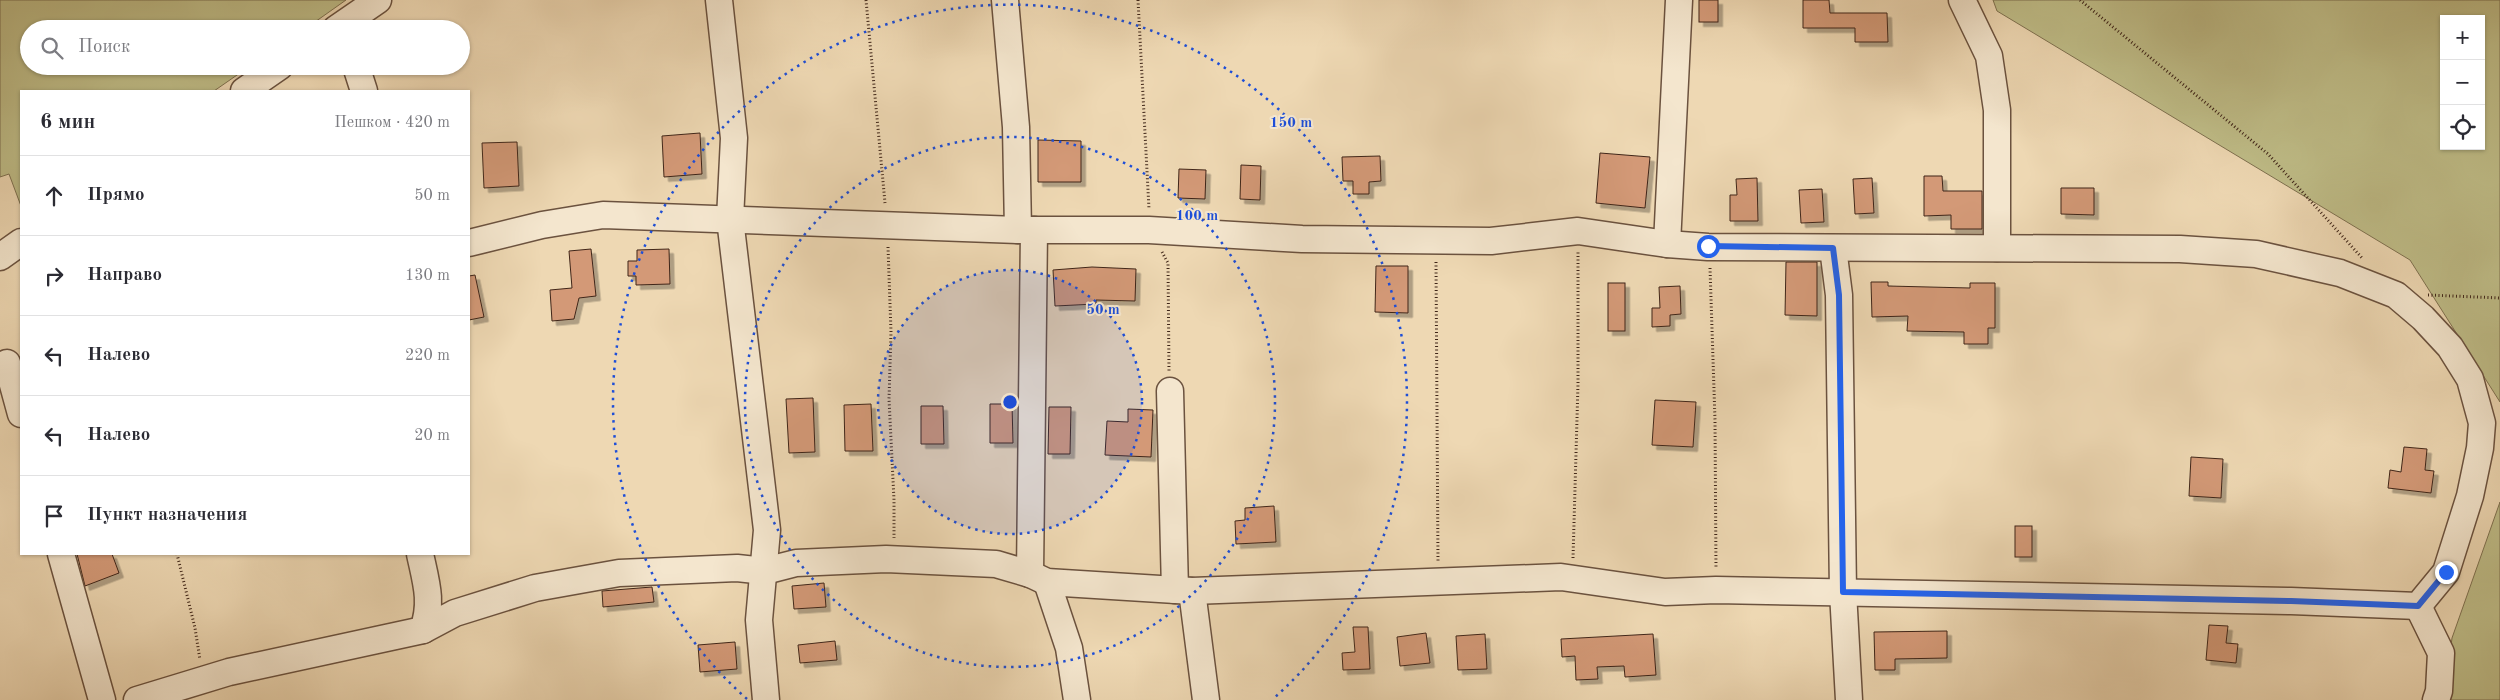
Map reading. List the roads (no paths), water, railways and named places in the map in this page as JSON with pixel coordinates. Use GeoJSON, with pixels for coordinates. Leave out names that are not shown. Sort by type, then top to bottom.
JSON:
{"type":"FeatureCollection","features":[{"type":"Feature","properties":{"kind":"street"},"geometry":{"type":"LineString","coordinates":[[350,20],[378,0]]}},
{"type":"Feature","properties":{"kind":"street"},"geometry":{"type":"LineString","coordinates":[[719,0],[734,138],[730,218],[767,530],[765,571],[759,620],[766,700]]}},
{"type":"Feature","properties":{"kind":"street"},"geometry":{"type":"LineString","coordinates":[[1004,0],[1026,230],[1039,578],[1069,648],[1077,700]]}},
{"type":"Feature","properties":{"kind":"street"},"geometry":{"type":"LineString","coordinates":[[1667,244],[1679,0]]}},
{"type":"Feature","properties":{"kind":"street"},"geometry":{"type":"LineString","coordinates":[[1962,0],[1989,56],[1998,110],[1997,248]]}},
{"type":"Feature","properties":{"kind":"street"},"geometry":{"type":"LineString","coordinates":[[245,90],[267,75]]}},
{"type":"Feature","properties":{"kind":"street"},"geometry":{"type":"LineString","coordinates":[[359,75],[364,90]]}},
{"type":"Feature","properties":{"kind":"street"},"geometry":{"type":"LineString","coordinates":[[470,243],[542,225],[603,215],[730,218],[1026,230],[1149,230],[1302,239],[1491,241],[1578,231],[1667,244],[1708,246],[2180,249],[2256,254],[2340,273],[2396,295],[2423,318],[2450,347],[2470,379],[2482,423],[2480,448],[2470,496],[2446,572],[2418,606]]}},
{"type":"Feature","properties":{"kind":"street"},"geometry":{"type":"LineString","coordinates":[[0,257],[20,243]]}},
{"type":"Feature","properties":{"kind":"street"},"geometry":{"type":"LineString","coordinates":[[1833,248],[1839,295],[1843,592],[1849,700]]}},
{"type":"Feature","properties":{"kind":"street"},"geometry":{"type":"LineString","coordinates":[[9,363],[20,410]]}},
{"type":"Feature","properties":{"kind":"street"},"geometry":{"type":"LineString","coordinates":[[1170,391],[1184,590],[1206,700]]}},
{"type":"Feature","properties":{"kind":"street"},"geometry":{"type":"LineString","coordinates":[[60,555],[102,700]]}},
{"type":"Feature","properties":{"kind":"street"},"geometry":{"type":"LineString","coordinates":[[420,555],[426,582],[429,612],[423,630]]}},
{"type":"Feature","properties":{"kind":"street"},"geometry":{"type":"LineString","coordinates":[[137,700],[228,672],[423,630],[454,613],[535,588],[619,573],[737,568],[765,571],[796,563],[893,560],[996,564],[1039,578],[1184,590],[1561,577],[1665,592],[1716,590],[1843,592],[2291,601],[2418,606]]}},
{"type":"Feature","properties":{"kind":"street"},"geometry":{"type":"LineString","coordinates":[[2418,606],[2441,653],[2438,697]]}}]}
